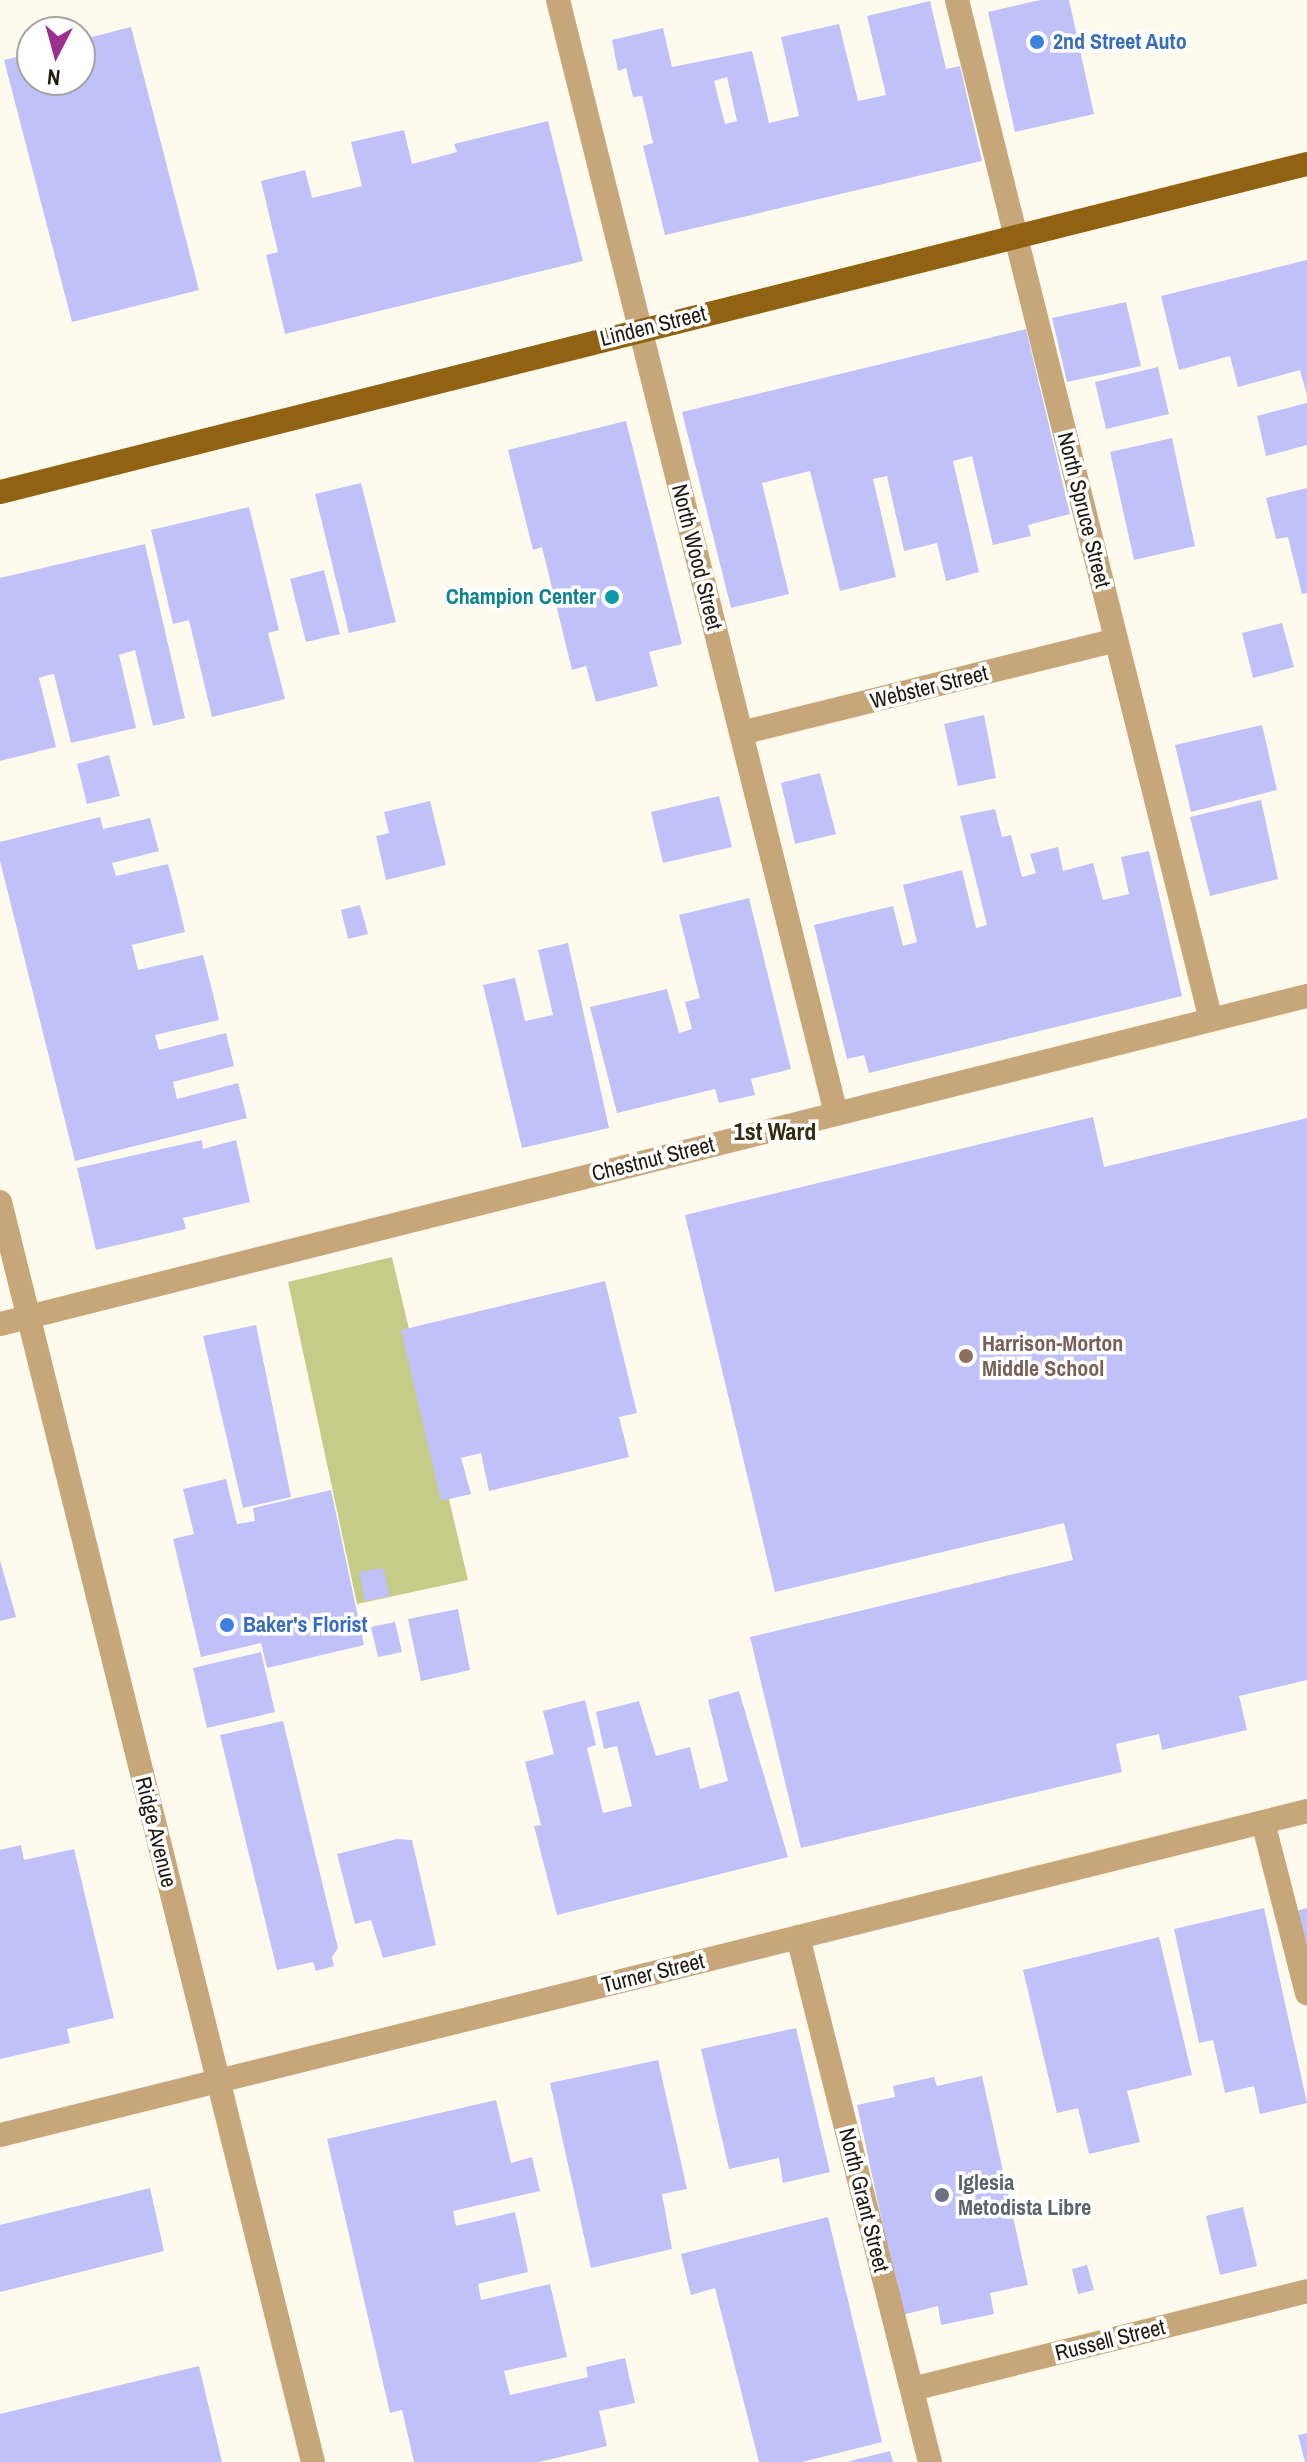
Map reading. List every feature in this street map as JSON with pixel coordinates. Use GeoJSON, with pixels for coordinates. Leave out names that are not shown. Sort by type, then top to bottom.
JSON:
{"type":"FeatureCollection","features":[{"type":"Feature","properties":{"kind":"main road","name":"Linden Street"},"geometry":{"type":"LineString","coordinates":[[0,492],[1307,164]]}},
{"type":"Feature","properties":{"kind":"street","name":"North Wood Street"},"geometry":{"type":"LineString","coordinates":[[558,0],[836,1113]]}},
{"type":"Feature","properties":{"kind":"street","name":"North Spruce Street"},"geometry":{"type":"LineString","coordinates":[[957,0],[1211,1020]]}},
{"type":"Feature","properties":{"kind":"street","name":"Webster Street"},"geometry":{"type":"LineString","coordinates":[[741,733],[1116,640]]}},
{"type":"Feature","properties":{"kind":"street","name":"Chestnut Street"},"geometry":{"type":"LineString","coordinates":[[0,1324],[1307,996]]}},
{"type":"Feature","properties":{"kind":"street","name":"Ridge Avenue"},"geometry":{"type":"LineString","coordinates":[[0,1202],[313,2462]]}},
{"type":"Feature","properties":{"kind":"street","name":"Turner Street"},"geometry":{"type":"LineString","coordinates":[[0,2135],[1307,1811]]}},
{"type":"Feature","properties":{"kind":"street"},"geometry":{"type":"LineString","coordinates":[[1263,1822],[1307,1993]]}},
{"type":"Feature","properties":{"kind":"street","name":"North Grant Street"},"geometry":{"type":"LineString","coordinates":[[798,1937],[930,2462]]}},
{"type":"Feature","properties":{"kind":"street","name":"Russell Street"},"geometry":{"type":"LineString","coordinates":[[912,2389],[1307,2291]]}},
{"type":"Feature","properties":{"kind":"green space"},"geometry":{"type":"Polygon","coordinates":[[[392,1257],[468,1580],[357,1604],[288,1282],[392,1257]]]}},
{"type":"Feature","properties":{"kind":"building","name":"2nd Street Auto"},"geometry":{"type":"Polygon","coordinates":[[[1040,0],[1069,0],[1094,114],[1015,132],[988,12],[1040,0]]]}},
{"type":"Feature","properties":{"kind":"building"},"geometry":{"type":"Polygon","coordinates":[[[930,1],[946,69],[960,66],[982,161],[665,235],[643,146],[653,143],[642,96],[633,97],[626,68],[618,71],[612,40],[663,28],[672,67],[752,51],[769,123],[799,116],[781,37],[839,24],[858,101],[886,95],[867,16],[930,1]],[[727,77],[714,81],[725,124],[737,121],[727,77]]]}},
{"type":"Feature","properties":{"kind":"building"},"geometry":{"type":"Polygon","coordinates":[[[131,27],[199,290],[72,322],[4,60],[16,57],[16,96],[96,96],[96,36],[131,27]]]}},
{"type":"Feature","properties":{"kind":"building"},"geometry":{"type":"Polygon","coordinates":[[[548,121],[583,261],[285,334],[266,255],[278,252],[261,181],[305,170],[312,198],[362,186],[351,142],[404,130],[412,164],[457,152],[454,144],[548,121]]]}},
{"type":"Feature","properties":{"kind":"building"},"geometry":{"type":"Polygon","coordinates":[[[1307,260],[1307,395],[1300,370],[1238,387],[1230,356],[1179,370],[1161,296],[1307,260]]]}},
{"type":"Feature","properties":{"kind":"building"},"geometry":{"type":"Polygon","coordinates":[[[1126,302],[1141,366],[1067,382],[1052,318],[1126,302]]]}},
{"type":"Feature","properties":{"kind":"building"},"geometry":{"type":"Polygon","coordinates":[[[1026,329],[1070,514],[1028,525],[1031,536],[993,545],[972,456],[953,461],[979,572],[946,581],[937,543],[904,551],[887,476],[873,479],[896,577],[840,591],[810,471],[762,483],[789,594],[731,608],[682,412],[1026,329]]]}},
{"type":"Feature","properties":{"kind":"building"},"geometry":{"type":"Polygon","coordinates":[[[1158,367],[1169,414],[1106,429],[1095,382],[1158,367]]]}},
{"type":"Feature","properties":{"kind":"building"},"geometry":{"type":"Polygon","coordinates":[[[1307,403],[1307,445],[1266,456],[1257,416],[1307,403]]]}},
{"type":"Feature","properties":{"kind":"building","name":"Champion Center"},"geometry":{"type":"Polygon","coordinates":[[[626,421],[682,644],[649,652],[658,686],[596,702],[586,666],[572,670],[542,547],[533,550],[508,450],[626,421]]]}},
{"type":"Feature","properties":{"kind":"building"},"geometry":{"type":"Polygon","coordinates":[[[1172,438],[1195,546],[1134,560],[1110,452],[1172,438]]]}},
{"type":"Feature","properties":{"kind":"building"},"geometry":{"type":"Polygon","coordinates":[[[361,483],[396,622],[349,633],[315,494],[361,483]]]}},
{"type":"Feature","properties":{"kind":"building"},"geometry":{"type":"Polygon","coordinates":[[[1307,488],[1307,593],[1302,594],[1288,537],[1276,539],[1266,498],[1307,488]]]}},
{"type":"Feature","properties":{"kind":"building"},"geometry":{"type":"Polygon","coordinates":[[[249,507],[279,630],[268,633],[285,699],[212,717],[189,620],[173,624],[151,530],[249,507]]]}},
{"type":"Feature","properties":{"kind":"building"},"geometry":{"type":"Polygon","coordinates":[[[145,544],[185,718],[153,726],[135,650],[119,655],[136,728],[71,743],[54,674],[48,675],[39,678],[56,747],[0,761],[0,578],[145,544]]]}},
{"type":"Feature","properties":{"kind":"building"},"geometry":{"type":"Polygon","coordinates":[[[324,570],[340,634],[306,642],[290,579],[324,570]]]}},
{"type":"Feature","properties":{"kind":"building"},"geometry":{"type":"Polygon","coordinates":[[[1282,623],[1294,667],[1253,678],[1242,633],[1282,623]]]}},
{"type":"Feature","properties":{"kind":"building"},"geometry":{"type":"Polygon","coordinates":[[[984,715],[996,778],[958,786],[944,724],[984,715]]]}},
{"type":"Feature","properties":{"kind":"building"},"geometry":{"type":"Polygon","coordinates":[[[1262,725],[1277,790],[1191,812],[1175,745],[1262,725]]]}},
{"type":"Feature","properties":{"kind":"building"},"geometry":{"type":"Polygon","coordinates":[[[109,755],[120,796],[87,804],[77,764],[109,755]]]}},
{"type":"Feature","properties":{"kind":"building"},"geometry":{"type":"Polygon","coordinates":[[[820,773],[836,834],[795,844],[781,783],[820,773]]]}},
{"type":"Feature","properties":{"kind":"building"},"geometry":{"type":"Polygon","coordinates":[[[719,796],[732,847],[663,863],[651,812],[719,796]]]}},
{"type":"Feature","properties":{"kind":"building"},"geometry":{"type":"Polygon","coordinates":[[[1261,800],[1278,879],[1210,896],[1190,817],[1261,800]]]}},
{"type":"Feature","properties":{"kind":"building"},"geometry":{"type":"Polygon","coordinates":[[[430,801],[446,865],[386,880],[376,836],[389,833],[384,812],[430,801]]]}},
{"type":"Feature","properties":{"kind":"building"},"geometry":{"type":"Polygon","coordinates":[[[995,809],[1002,837],[1011,835],[1022,877],[1036,873],[1030,854],[1058,847],[1063,871],[1093,863],[1103,900],[1129,894],[1121,857],[1149,851],[1182,996],[869,1073],[864,1055],[847,1059],[814,925],[893,906],[903,946],[917,942],[903,885],[962,870],[976,928],[987,925],[960,816],[995,809]]]}},
{"type":"Feature","properties":{"kind":"building"},"geometry":{"type":"Polygon","coordinates":[[[100,817],[103,829],[150,818],[159,851],[112,863],[116,876],[168,864],[177,898],[185,932],[132,945],[138,970],[203,955],[213,994],[219,1020],[155,1035],[159,1050],[226,1033],[234,1066],[173,1082],[177,1099],[238,1083],[247,1118],[75,1161],[0,861],[0,842],[100,817]]]}},
{"type":"Feature","properties":{"kind":"building"},"geometry":{"type":"Polygon","coordinates":[[[749,898],[791,1069],[751,1079],[755,1095],[719,1103],[715,1089],[617,1113],[590,1007],[667,989],[679,1033],[692,1029],[685,1002],[700,998],[679,915],[749,898]]]}},
{"type":"Feature","properties":{"kind":"building"},"geometry":{"type":"Polygon","coordinates":[[[360,905],[368,934],[348,939],[341,910],[360,905]]]}},
{"type":"Feature","properties":{"kind":"building"},"geometry":{"type":"Polygon","coordinates":[[[568,943],[609,1128],[522,1148],[483,985],[515,978],[525,1021],[553,1015],[538,950],[568,943]]]}},
{"type":"Feature","properties":{"kind":"building","name":"Harrison-Morton Middle School"},"geometry":{"type":"Polygon","coordinates":[[[1093,1117],[1104,1167],[1307,1118],[1307,1680],[1239,1696],[1247,1730],[1162,1750],[1159,1734],[1116,1744],[1122,1772],[801,1848],[750,1637],[1073,1560],[1064,1523],[775,1592],[685,1215],[1093,1117]]]}},
{"type":"Feature","properties":{"kind":"building"},"geometry":{"type":"Polygon","coordinates":[[[202,1140],[203,1149],[236,1140],[250,1202],[183,1218],[186,1229],[96,1250],[77,1168],[202,1140]]]}},
{"type":"Feature","properties":{"kind":"building"},"geometry":{"type":"Polygon","coordinates":[[[605,1281],[637,1413],[619,1417],[629,1457],[489,1491],[481,1453],[461,1458],[471,1494],[441,1501],[401,1330],[605,1281]]]}},
{"type":"Feature","properties":{"kind":"building"},"geometry":{"type":"Polygon","coordinates":[[[256,1325],[291,1497],[243,1508],[203,1336],[256,1325]]]}},
{"type":"Feature","properties":{"kind":"building"},"geometry":{"type":"Polygon","coordinates":[[[226,1479],[237,1524],[255,1521],[253,1508],[331,1490],[364,1645],[267,1668],[261,1643],[201,1657],[173,1539],[194,1534],[183,1489],[226,1479]]]}},
{"type":"Feature","properties":{"kind":"building"},"geometry":{"type":"Polygon","coordinates":[[[0,1560],[16,1617],[0,1621],[0,1560]]]}},
{"type":"Feature","properties":{"kind":"building"},"geometry":{"type":"Polygon","coordinates":[[[383,1568],[390,1596],[365,1601],[359,1572],[383,1568]]]}},
{"type":"Feature","properties":{"kind":"building"},"geometry":{"type":"Polygon","coordinates":[[[458,1609],[470,1670],[421,1681],[408,1619],[458,1609]]]}},
{"type":"Feature","properties":{"kind":"building"},"geometry":{"type":"Polygon","coordinates":[[[395,1622],[402,1652],[378,1657],[371,1627],[395,1622]]]}},
{"type":"Feature","properties":{"kind":"building"},"geometry":{"type":"Polygon","coordinates":[[[261,1652],[275,1712],[207,1728],[193,1668],[261,1652]]]}},
{"type":"Feature","properties":{"kind":"building"},"geometry":{"type":"Polygon","coordinates":[[[739,1691],[788,1857],[557,1915],[534,1826],[541,1825],[525,1762],[554,1754],[543,1711],[585,1700],[596,1745],[587,1748],[603,1813],[632,1806],[617,1746],[604,1749],[596,1712],[639,1701],[656,1756],[690,1747],[700,1789],[728,1781],[708,1700],[739,1691]]]}},
{"type":"Feature","properties":{"kind":"building"},"geometry":{"type":"Polygon","coordinates":[[[283,1721],[338,1948],[332,1957],[334,1966],[316,1971],[313,1962],[277,1970],[220,1735],[283,1721]]]}},
{"type":"Feature","properties":{"kind":"building"},"geometry":{"type":"Polygon","coordinates":[[[397,1839],[412,1840],[436,1945],[383,1958],[371,1920],[355,1924],[337,1854],[397,1839]]]}},
{"type":"Feature","properties":{"kind":"building"},"geometry":{"type":"Polygon","coordinates":[[[21,1845],[24,1860],[74,1849],[114,2018],[67,2029],[70,2043],[0,2059],[0,1850],[21,1845]]]}},
{"type":"Feature","properties":{"kind":"building"},"geometry":{"type":"Polygon","coordinates":[[[1264,1908],[1307,2103],[1260,2114],[1254,2086],[1225,2093],[1213,2040],[1199,2043],[1174,1929],[1264,1908]]]}},
{"type":"Feature","properties":{"kind":"building"},"geometry":{"type":"Polygon","coordinates":[[[1307,1908],[1307,1961],[1293,1912],[1307,1908]]]}},
{"type":"Feature","properties":{"kind":"building"},"geometry":{"type":"Polygon","coordinates":[[[1159,1937],[1192,2075],[1127,2091],[1140,2142],[1089,2154],[1078,2108],[1057,2113],[1023,1970],[1159,1937]]]}},
{"type":"Feature","properties":{"kind":"building"},"geometry":{"type":"Polygon","coordinates":[[[796,2028],[830,2172],[783,2183],[779,2158],[729,2169],[701,2049],[796,2028]]]}},
{"type":"Feature","properties":{"kind":"building"},"geometry":{"type":"Polygon","coordinates":[[[658,2060],[687,2189],[662,2194],[672,2249],[591,2268],[550,2083],[658,2060]]]}},
{"type":"Feature","properties":{"kind":"building","name":"Iglesia Metodista Libre"},"geometry":{"type":"Polygon","coordinates":[[[982,2076],[1028,2285],[990,2293],[994,2314],[941,2325],[938,2306],[902,2315],[857,2105],[895,2097],[893,2086],[934,2077],[937,2086],[982,2076]]]}},
{"type":"Feature","properties":{"kind":"building"},"geometry":{"type":"Polygon","coordinates":[[[496,2100],[511,2163],[532,2157],[540,2191],[453,2211],[456,2226],[515,2212],[528,2272],[478,2284],[481,2300],[550,2284],[567,2357],[504,2371],[510,2395],[588,2377],[586,2367],[625,2358],[635,2403],[599,2411],[607,2446],[539,2462],[414,2462],[402,2410],[390,2413],[327,2139],[496,2100]]]}},
{"type":"Feature","properties":{"kind":"building"},"geometry":{"type":"Polygon","coordinates":[[[150,2188],[164,2251],[0,2292],[0,2225],[150,2188]]]}},
{"type":"Feature","properties":{"kind":"building"},"geometry":{"type":"Polygon","coordinates":[[[1243,2207],[1257,2266],[1220,2275],[1206,2216],[1243,2207]]]}},
{"type":"Feature","properties":{"kind":"building"},"geometry":{"type":"Polygon","coordinates":[[[828,2217],[882,2442],[802,2462],[759,2462],[715,2288],[691,2295],[681,2254],[828,2217]]]}},
{"type":"Feature","properties":{"kind":"building"},"geometry":{"type":"Polygon","coordinates":[[[1087,2265],[1094,2290],[1078,2294],[1072,2269],[1087,2265]]]}},
{"type":"Feature","properties":{"kind":"building"},"geometry":{"type":"Polygon","coordinates":[[[199,2366],[222,2462],[0,2462],[0,2414],[199,2366]]]}},
{"type":"Feature","properties":{"kind":"building"},"geometry":{"type":"Polygon","coordinates":[[[1307,2433],[1307,2462],[1305,2462],[1298,2435],[1307,2433]]]}},
{"type":"Feature","properties":{"kind":"building"},"geometry":{"type":"Polygon","coordinates":[[[890,2451],[893,2462],[850,2462],[850,2461],[890,2451]]]}},
{"type":"Feature","properties":{"kind":"place","name":"2nd Street Auto"},"geometry":{"type":"Point","coordinates":[1037,42]}},
{"type":"Feature","properties":{"kind":"place","name":"Champion Center"},"geometry":{"type":"Point","coordinates":[612,597]}},
{"type":"Feature","properties":{"kind":"place","name":"Harrison-Morton Middle School"},"geometry":{"type":"Point","coordinates":[966,1356]}},
{"type":"Feature","properties":{"kind":"place","name":"Baker's Florist"},"geometry":{"type":"Point","coordinates":[227,1625]}},
{"type":"Feature","properties":{"kind":"place","name":"Iglesia Metodista Libre"},"geometry":{"type":"Point","coordinates":[942,2195]}},
{"type":"Feature","properties":{"kind":"district","name":"1st Ward"},"geometry":{"type":"Point","coordinates":[775,1132]}}]}
